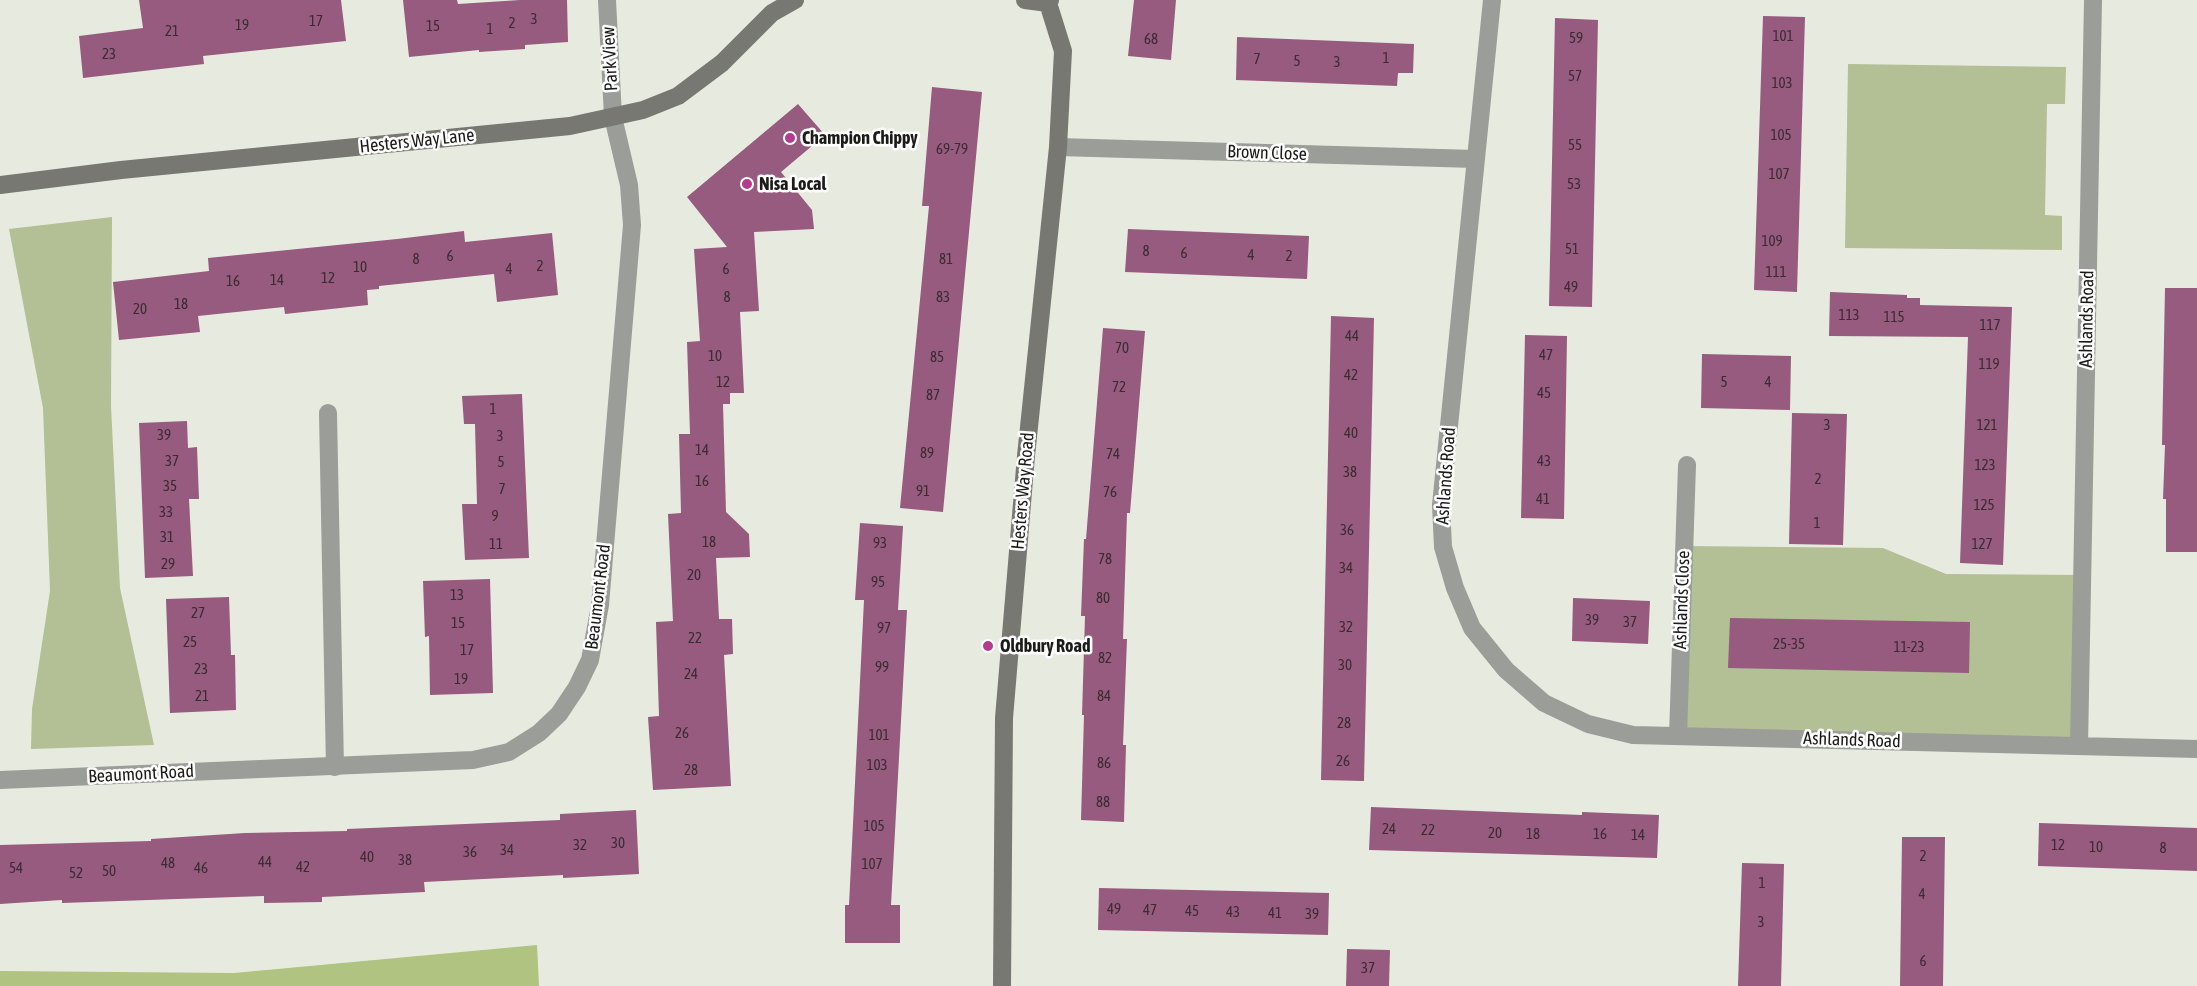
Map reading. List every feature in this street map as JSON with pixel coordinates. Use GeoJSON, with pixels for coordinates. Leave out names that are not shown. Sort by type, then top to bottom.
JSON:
{"type":"FeatureCollection","features":[{"type":"Feature","properties":{"kind":"street","name":"Park View"},"geometry":{"type":"LineString","coordinates":[[607,0],[613,117]]}},
{"type":"Feature","properties":{"kind":"street","name":"Hesters Way Lane"},"geometry":{"type":"LineString","coordinates":[[0,185],[121,170],[570,126],[613,117],[643,110],[678,96],[722,63],[772,12],[795,0]]}},
{"type":"Feature","properties":{"kind":"street"},"geometry":{"type":"LineString","coordinates":[[1025,0],[1049,1]]}},
{"type":"Feature","properties":{"kind":"street","name":"Ashlands Road"},"geometry":{"type":"LineString","coordinates":[[1492,0],[1441,505],[1443,547],[1455,588],[1472,628],[1506,670],[1544,702],[1588,724],[1633,735],[2197,749]]}},
{"type":"Feature","properties":{"kind":"street","name":"Ashlands Road"},"geometry":{"type":"LineString","coordinates":[[2079,746],[2093,0]]}},
{"type":"Feature","properties":{"kind":"street","name":"Hesters Way Road"},"geometry":{"type":"LineString","coordinates":[[1002,986],[1004,718],[1026,456],[1058,147],[1063,51],[1049,1]]}},
{"type":"Feature","properties":{"kind":"street","name":"Beaumont Road"},"geometry":{"type":"LineString","coordinates":[[0,780],[473,760],[509,752],[539,733],[559,714],[577,687],[590,660],[600,605],[632,225],[629,185],[613,117]]}},
{"type":"Feature","properties":{"kind":"street","name":"Brown Close"},"geometry":{"type":"LineString","coordinates":[[1058,147],[1475,159]]}},
{"type":"Feature","properties":{"kind":"street"},"geometry":{"type":"LineString","coordinates":[[328,412],[335,766]]}},
{"type":"Feature","properties":{"kind":"street","name":"Ashlands Close"},"geometry":{"type":"LineString","coordinates":[[1678,736],[1686,465]]}},
{"type":"Feature","properties":{"kind":"green space"},"geometry":{"type":"Polygon","coordinates":[[[1848,64],[2066,67],[2065,104],[2047,104],[2045,215],[2062,216],[2062,250],[1845,248],[1848,64]]]}},
{"type":"Feature","properties":{"kind":"green space"},"geometry":{"type":"Polygon","coordinates":[[[112,217],[111,406],[120,588],[154,745],[31,749],[32,709],[50,591],[43,408],[9,229],[112,217]]]}},
{"type":"Feature","properties":{"kind":"green space"},"geometry":{"type":"Polygon","coordinates":[[[1684,546],[1883,548],[1946,574],[2082,575],[2079,746],[1678,736],[1684,546]]]}},
{"type":"Feature","properties":{"kind":"green space"},"geometry":{"type":"Polygon","coordinates":[[[537,945],[539,986],[0,986],[0,971],[234,973],[537,945]]]}},
{"type":"Feature","properties":{"kind":"building"},"geometry":{"type":"Polygon","coordinates":[[[139,0],[341,0],[346,41],[203,56],[204,64],[83,78],[79,36],[143,28],[139,0]]]}},
{"type":"Feature","properties":{"kind":"building"},"geometry":{"type":"Polygon","coordinates":[[[403,0],[457,0],[458,4],[567,0],[568,42],[525,45],[525,49],[479,52],[479,50],[409,57],[403,0]]]}},
{"type":"Feature","properties":{"kind":"building"},"geometry":{"type":"Polygon","coordinates":[[[1134,0],[1176,0],[1171,60],[1128,56],[1134,0]]]}},
{"type":"Feature","properties":{"kind":"building"},"geometry":{"type":"Polygon","coordinates":[[[1763,16],[1805,17],[1797,292],[1754,290],[1763,16]]]}},
{"type":"Feature","properties":{"kind":"building"},"geometry":{"type":"Polygon","coordinates":[[[1555,18],[1598,20],[1592,307],[1549,306],[1555,18]]]}},
{"type":"Feature","properties":{"kind":"building"},"geometry":{"type":"Polygon","coordinates":[[[1237,37],[1414,44],[1413,73],[1398,73],[1397,86],[1236,80],[1237,37]]]}},
{"type":"Feature","properties":{"kind":"building"},"geometry":{"type":"Polygon","coordinates":[[[932,87],[982,92],[943,512],[900,508],[929,206],[922,206],[932,87]]]}},
{"type":"Feature","properties":{"kind":"building"},"geometry":{"type":"Polygon","coordinates":[[[798,104],[825,135],[781,172],[812,210],[814,229],[754,232],[759,311],[740,312],[744,393],[730,393],[730,404],[723,404],[726,512],[749,534],[750,557],[716,558],[719,619],[732,619],[733,654],[724,655],[731,786],[653,790],[648,717],[659,716],[656,622],[673,621],[668,514],[681,513],[679,434],[690,434],[687,342],[700,341],[694,249],[727,247],[687,197],[798,104]]]}},
{"type":"Feature","properties":{"kind":"building"},"geometry":{"type":"Polygon","coordinates":[[[1128,229],[1309,236],[1307,279],[1125,272],[1128,229]]]}},
{"type":"Feature","properties":{"kind":"building"},"geometry":{"type":"Polygon","coordinates":[[[464,231],[465,242],[552,233],[558,295],[497,302],[494,274],[379,286],[379,289],[367,290],[368,305],[285,314],[284,307],[198,316],[200,332],[119,340],[113,282],[209,271],[208,258],[464,231]]]}},
{"type":"Feature","properties":{"kind":"building"},"geometry":{"type":"Polygon","coordinates":[[[2165,288],[2197,288],[2197,552],[2166,552],[2166,499],[2163,499],[2165,445],[2162,445],[2165,288]]]}},
{"type":"Feature","properties":{"kind":"building"},"geometry":{"type":"Polygon","coordinates":[[[1830,292],[1907,295],[1907,298],[1920,298],[1920,305],[2012,307],[2003,565],[1960,563],[1968,337],[1829,336],[1830,292]]]}},
{"type":"Feature","properties":{"kind":"building"},"geometry":{"type":"Polygon","coordinates":[[[1331,316],[1374,318],[1364,781],[1321,780],[1331,316]]]}},
{"type":"Feature","properties":{"kind":"building"},"geometry":{"type":"Polygon","coordinates":[[[1103,328],[1145,331],[1130,513],[1127,513],[1123,639],[1127,639],[1123,745],[1126,745],[1124,822],[1081,820],[1085,616],[1081,616],[1084,539],[1086,539],[1103,328]]]}},
{"type":"Feature","properties":{"kind":"building"},"geometry":{"type":"Polygon","coordinates":[[[1525,335],[1567,336],[1564,519],[1521,518],[1525,335]]]}},
{"type":"Feature","properties":{"kind":"building"},"geometry":{"type":"Polygon","coordinates":[[[1702,354],[1791,356],[1790,410],[1701,408],[1702,354]]]}},
{"type":"Feature","properties":{"kind":"building"},"geometry":{"type":"Polygon","coordinates":[[[522,394],[529,558],[465,560],[462,504],[477,504],[475,424],[464,424],[462,396],[522,394]]]}},
{"type":"Feature","properties":{"kind":"building"},"geometry":{"type":"Polygon","coordinates":[[[1792,413],[1847,414],[1843,545],[1789,544],[1792,413]]]}},
{"type":"Feature","properties":{"kind":"building"},"geometry":{"type":"Polygon","coordinates":[[[187,421],[188,448],[197,447],[199,499],[189,499],[193,576],[145,578],[139,423],[187,421]]]}},
{"type":"Feature","properties":{"kind":"building"},"geometry":{"type":"Polygon","coordinates":[[[860,523],[903,526],[898,610],[907,610],[891,905],[900,905],[900,943],[845,943],[845,905],[849,905],[864,600],[855,600],[860,523]]]}},
{"type":"Feature","properties":{"kind":"building"},"geometry":{"type":"Polygon","coordinates":[[[490,579],[493,693],[430,695],[429,636],[425,637],[423,581],[490,579]]]}},
{"type":"Feature","properties":{"kind":"building"},"geometry":{"type":"Polygon","coordinates":[[[229,597],[231,655],[235,655],[236,710],[170,713],[166,599],[229,597]]]}},
{"type":"Feature","properties":{"kind":"building"},"geometry":{"type":"Polygon","coordinates":[[[1573,598],[1650,601],[1648,644],[1572,641],[1573,598]]]}},
{"type":"Feature","properties":{"kind":"building"},"geometry":{"type":"Polygon","coordinates":[[[1730,618],[1970,622],[1969,673],[1728,668],[1730,618]]]}},
{"type":"Feature","properties":{"kind":"building"},"geometry":{"type":"Polygon","coordinates":[[[1371,807],[1582,815],[1582,812],[1659,815],[1657,858],[1369,850],[1371,807]]]}},
{"type":"Feature","properties":{"kind":"building"},"geometry":{"type":"Polygon","coordinates":[[[636,810],[639,874],[563,878],[563,875],[424,882],[425,892],[322,897],[322,902],[264,903],[264,896],[62,903],[62,900],[0,904],[0,845],[151,841],[151,839],[245,833],[347,831],[347,829],[560,820],[560,814],[636,810]]]}},
{"type":"Feature","properties":{"kind":"building"},"geometry":{"type":"Polygon","coordinates":[[[2039,823],[2197,828],[2197,871],[2038,866],[2039,823]]]}},
{"type":"Feature","properties":{"kind":"building"},"geometry":{"type":"Polygon","coordinates":[[[1902,837],[1945,837],[1943,986],[1900,986],[1902,837]]]}},
{"type":"Feature","properties":{"kind":"building"},"geometry":{"type":"Polygon","coordinates":[[[1742,863],[1784,864],[1781,986],[1738,986],[1742,863]]]}},
{"type":"Feature","properties":{"kind":"building"},"geometry":{"type":"Polygon","coordinates":[[[1099,888],[1329,893],[1328,935],[1098,930],[1099,888]]]}},
{"type":"Feature","properties":{"kind":"building"},"geometry":{"type":"Polygon","coordinates":[[[1347,949],[1390,950],[1389,986],[1346,986],[1347,949]]]}},
{"type":"Feature","properties":{"kind":"place","name":"Champion Chippy"},"geometry":{"type":"Point","coordinates":[790,138]}},
{"type":"Feature","properties":{"kind":"place","name":"Nisa Local"},"geometry":{"type":"Point","coordinates":[747,184]}},
{"type":"Feature","properties":{"kind":"place","name":"Oldbury Road"},"geometry":{"type":"Point","coordinates":[988,646]}}]}
